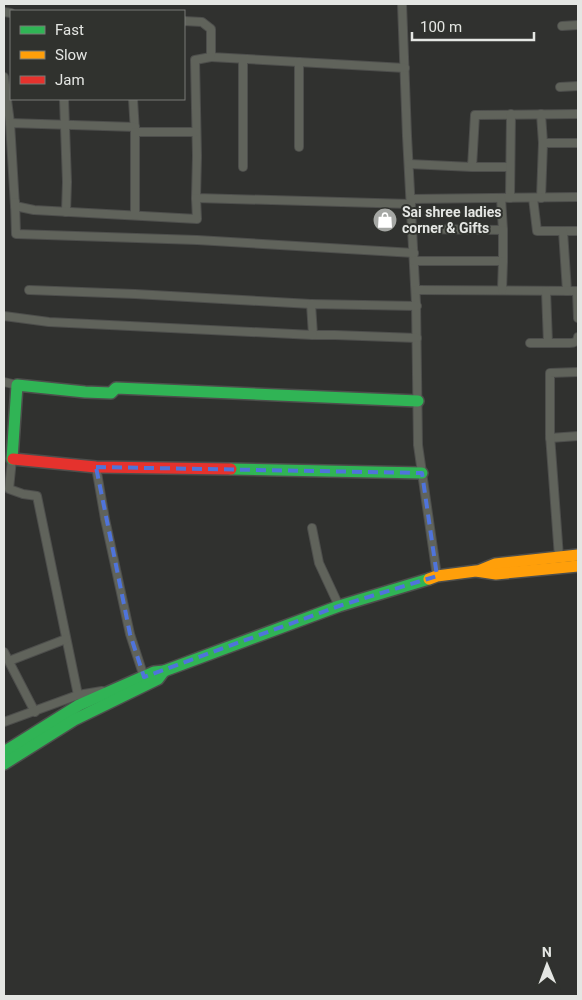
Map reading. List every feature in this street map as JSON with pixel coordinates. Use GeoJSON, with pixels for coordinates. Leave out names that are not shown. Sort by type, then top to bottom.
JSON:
{"type":"FeatureCollection","features":[{"type":"Feature","properties":{"kind":"street"},"geometry":{"type":"LineString","coordinates":[[402,4],[416,290],[418,445],[437,576]]}},
{"type":"Feature","properties":{"kind":"street"},"geometry":{"type":"LineString","coordinates":[[185,21],[202,22],[210,29],[211,57]]}},
{"type":"Feature","properties":{"kind":"street"},"geometry":{"type":"LineString","coordinates":[[562,26],[578,25]]}},
{"type":"Feature","properties":{"kind":"street"},"geometry":{"type":"LineString","coordinates":[[15,202],[15,206],[34,210],[197,219],[195,60],[211,57],[405,68]]}},
{"type":"Feature","properties":{"kind":"street"},"geometry":{"type":"LineString","coordinates":[[243,59],[244,167]]}},
{"type":"Feature","properties":{"kind":"street"},"geometry":{"type":"LineString","coordinates":[[299,62],[299,147]]}},
{"type":"Feature","properties":{"kind":"street"},"geometry":{"type":"LineString","coordinates":[[4,77],[10,123],[8,150],[14,183],[16,234],[196,240],[414,257],[503,261]]}},
{"type":"Feature","properties":{"kind":"street"},"geometry":{"type":"LineString","coordinates":[[560,87],[578,86]]}},
{"type":"Feature","properties":{"kind":"street"},"geometry":{"type":"LineString","coordinates":[[64,100],[68,182],[66,212]]}},
{"type":"Feature","properties":{"kind":"street"},"geometry":{"type":"LineString","coordinates":[[134,100],[135,215]]}},
{"type":"Feature","properties":{"kind":"street"},"geometry":{"type":"LineString","coordinates":[[502,290],[503,230],[505,198],[510,167],[511,114]]}},
{"type":"Feature","properties":{"kind":"street"},"geometry":{"type":"LineString","coordinates":[[541,114],[543,144],[542,198]]}},
{"type":"Feature","properties":{"kind":"street"},"geometry":{"type":"LineString","coordinates":[[472,167],[475,115],[578,114]]}},
{"type":"Feature","properties":{"kind":"street"},"geometry":{"type":"LineString","coordinates":[[10,123],[196,132]]}},
{"type":"Feature","properties":{"kind":"street"},"geometry":{"type":"LineString","coordinates":[[543,144],[578,143]]}},
{"type":"Feature","properties":{"kind":"street"},"geometry":{"type":"LineString","coordinates":[[409,164],[510,167]]}},
{"type":"Feature","properties":{"kind":"street"},"geometry":{"type":"LineString","coordinates":[[4,183],[14,183]]}},
{"type":"Feature","properties":{"kind":"street"},"geometry":{"type":"LineString","coordinates":[[196,198],[411,202],[578,197]]}},
{"type":"Feature","properties":{"kind":"street"},"geometry":{"type":"LineString","coordinates":[[533,198],[537,231],[578,231]]}},
{"type":"Feature","properties":{"kind":"street"},"geometry":{"type":"LineString","coordinates":[[412,229],[503,230]]}},
{"type":"Feature","properties":{"kind":"street"},"geometry":{"type":"LineString","coordinates":[[563,231],[567,291]]}},
{"type":"Feature","properties":{"kind":"street"},"geometry":{"type":"LineString","coordinates":[[28,290],[311,304],[416,306]]}},
{"type":"Feature","properties":{"kind":"street"},"geometry":{"type":"LineString","coordinates":[[416,290],[578,291],[578,318]]}},
{"type":"Feature","properties":{"kind":"street"},"geometry":{"type":"LineString","coordinates":[[546,291],[548,343]]}},
{"type":"Feature","properties":{"kind":"street"},"geometry":{"type":"LineString","coordinates":[[311,304],[313,335]]}},
{"type":"Feature","properties":{"kind":"street"},"geometry":{"type":"LineString","coordinates":[[4,316],[49,322],[313,335],[417,338]]}},
{"type":"Feature","properties":{"kind":"street"},"geometry":{"type":"LineString","coordinates":[[530,344],[575,343],[578,336]]}},
{"type":"Feature","properties":{"kind":"street"},"geometry":{"type":"LineString","coordinates":[[559,557],[550,438],[550,373],[578,372]]}},
{"type":"Feature","properties":{"kind":"street"},"geometry":{"type":"LineString","coordinates":[[4,382],[85,392],[111,393],[116,388],[418,401]]}},
{"type":"Feature","properties":{"kind":"street"},"geometry":{"type":"LineString","coordinates":[[17,385],[9,438],[12,459],[6,488],[36,496],[78,695]]}},
{"type":"Feature","properties":{"kind":"street"},"geometry":{"type":"LineString","coordinates":[[550,438],[578,436]]}},
{"type":"Feature","properties":{"kind":"street"},"geometry":{"type":"LineString","coordinates":[[12,459],[96,467],[422,473]]}},
{"type":"Feature","properties":{"kind":"street"},"geometry":{"type":"LineString","coordinates":[[96,467],[105,519],[130,634],[144,677]]}},
{"type":"Feature","properties":{"kind":"street"},"geometry":{"type":"LineString","coordinates":[[312,528],[319,563],[339,606]]}},
{"type":"Feature","properties":{"kind":"street"},"geometry":{"type":"LineString","coordinates":[[476,572],[495,564],[578,555]]}},
{"type":"Feature","properties":{"kind":"street"},"geometry":{"type":"LineString","coordinates":[[4,752],[79,705],[116,688],[154,672],[164,671],[339,606],[437,576],[476,572],[496,574],[578,566]]}},
{"type":"Feature","properties":{"kind":"street"},"geometry":{"type":"LineString","coordinates":[[9,661],[66,639]]}},
{"type":"Feature","properties":{"kind":"street"},"geometry":{"type":"LineString","coordinates":[[4,652],[34,712]]}},
{"type":"Feature","properties":{"kind":"street"},"geometry":{"type":"LineString","coordinates":[[4,764],[83,715],[158,680],[164,671]]}},
{"type":"Feature","properties":{"kind":"street"},"geometry":{"type":"LineString","coordinates":[[4,722],[78,695],[116,688]]}},
{"type":"Feature","properties":{"kind":"highlighted area"},"geometry":{"type":"Polygon","coordinates":[[[96,467],[422,473],[437,576],[339,606],[144,677],[130,634],[96,467]]]}},
{"type":"Feature","properties":{"kind":"traffic: fast"},"geometry":{"type":"LineString","coordinates":[[13,459],[17,385],[85,392],[111,393],[116,388],[418,401]]}},
{"type":"Feature","properties":{"kind":"traffic: fast"},"geometry":{"type":"LineString","coordinates":[[231,469],[422,473]]}},
{"type":"Feature","properties":{"kind":"traffic: fast"},"geometry":{"type":"LineString","coordinates":[[4,752],[79,705],[154,672],[164,671],[339,606],[429,579]]}},
{"type":"Feature","properties":{"kind":"traffic: fast"},"geometry":{"type":"LineString","coordinates":[[4,764],[74,720],[158,679],[164,671]]}},
{"type":"Feature","properties":{"kind":"traffic: slow"},"geometry":{"type":"LineString","coordinates":[[478,571],[495,564],[578,555]]}},
{"type":"Feature","properties":{"kind":"traffic: slow"},"geometry":{"type":"LineString","coordinates":[[429,579],[437,576],[476,571],[496,574],[578,566]]}},
{"type":"Feature","properties":{"kind":"traffic: jam"},"geometry":{"type":"LineString","coordinates":[[13,459],[96,467],[231,469]]}},
{"type":"Feature","properties":{"kind":"place","name":"Sai shree ladies corner & Gifts"},"geometry":{"type":"Point","coordinates":[385,220]}}]}
